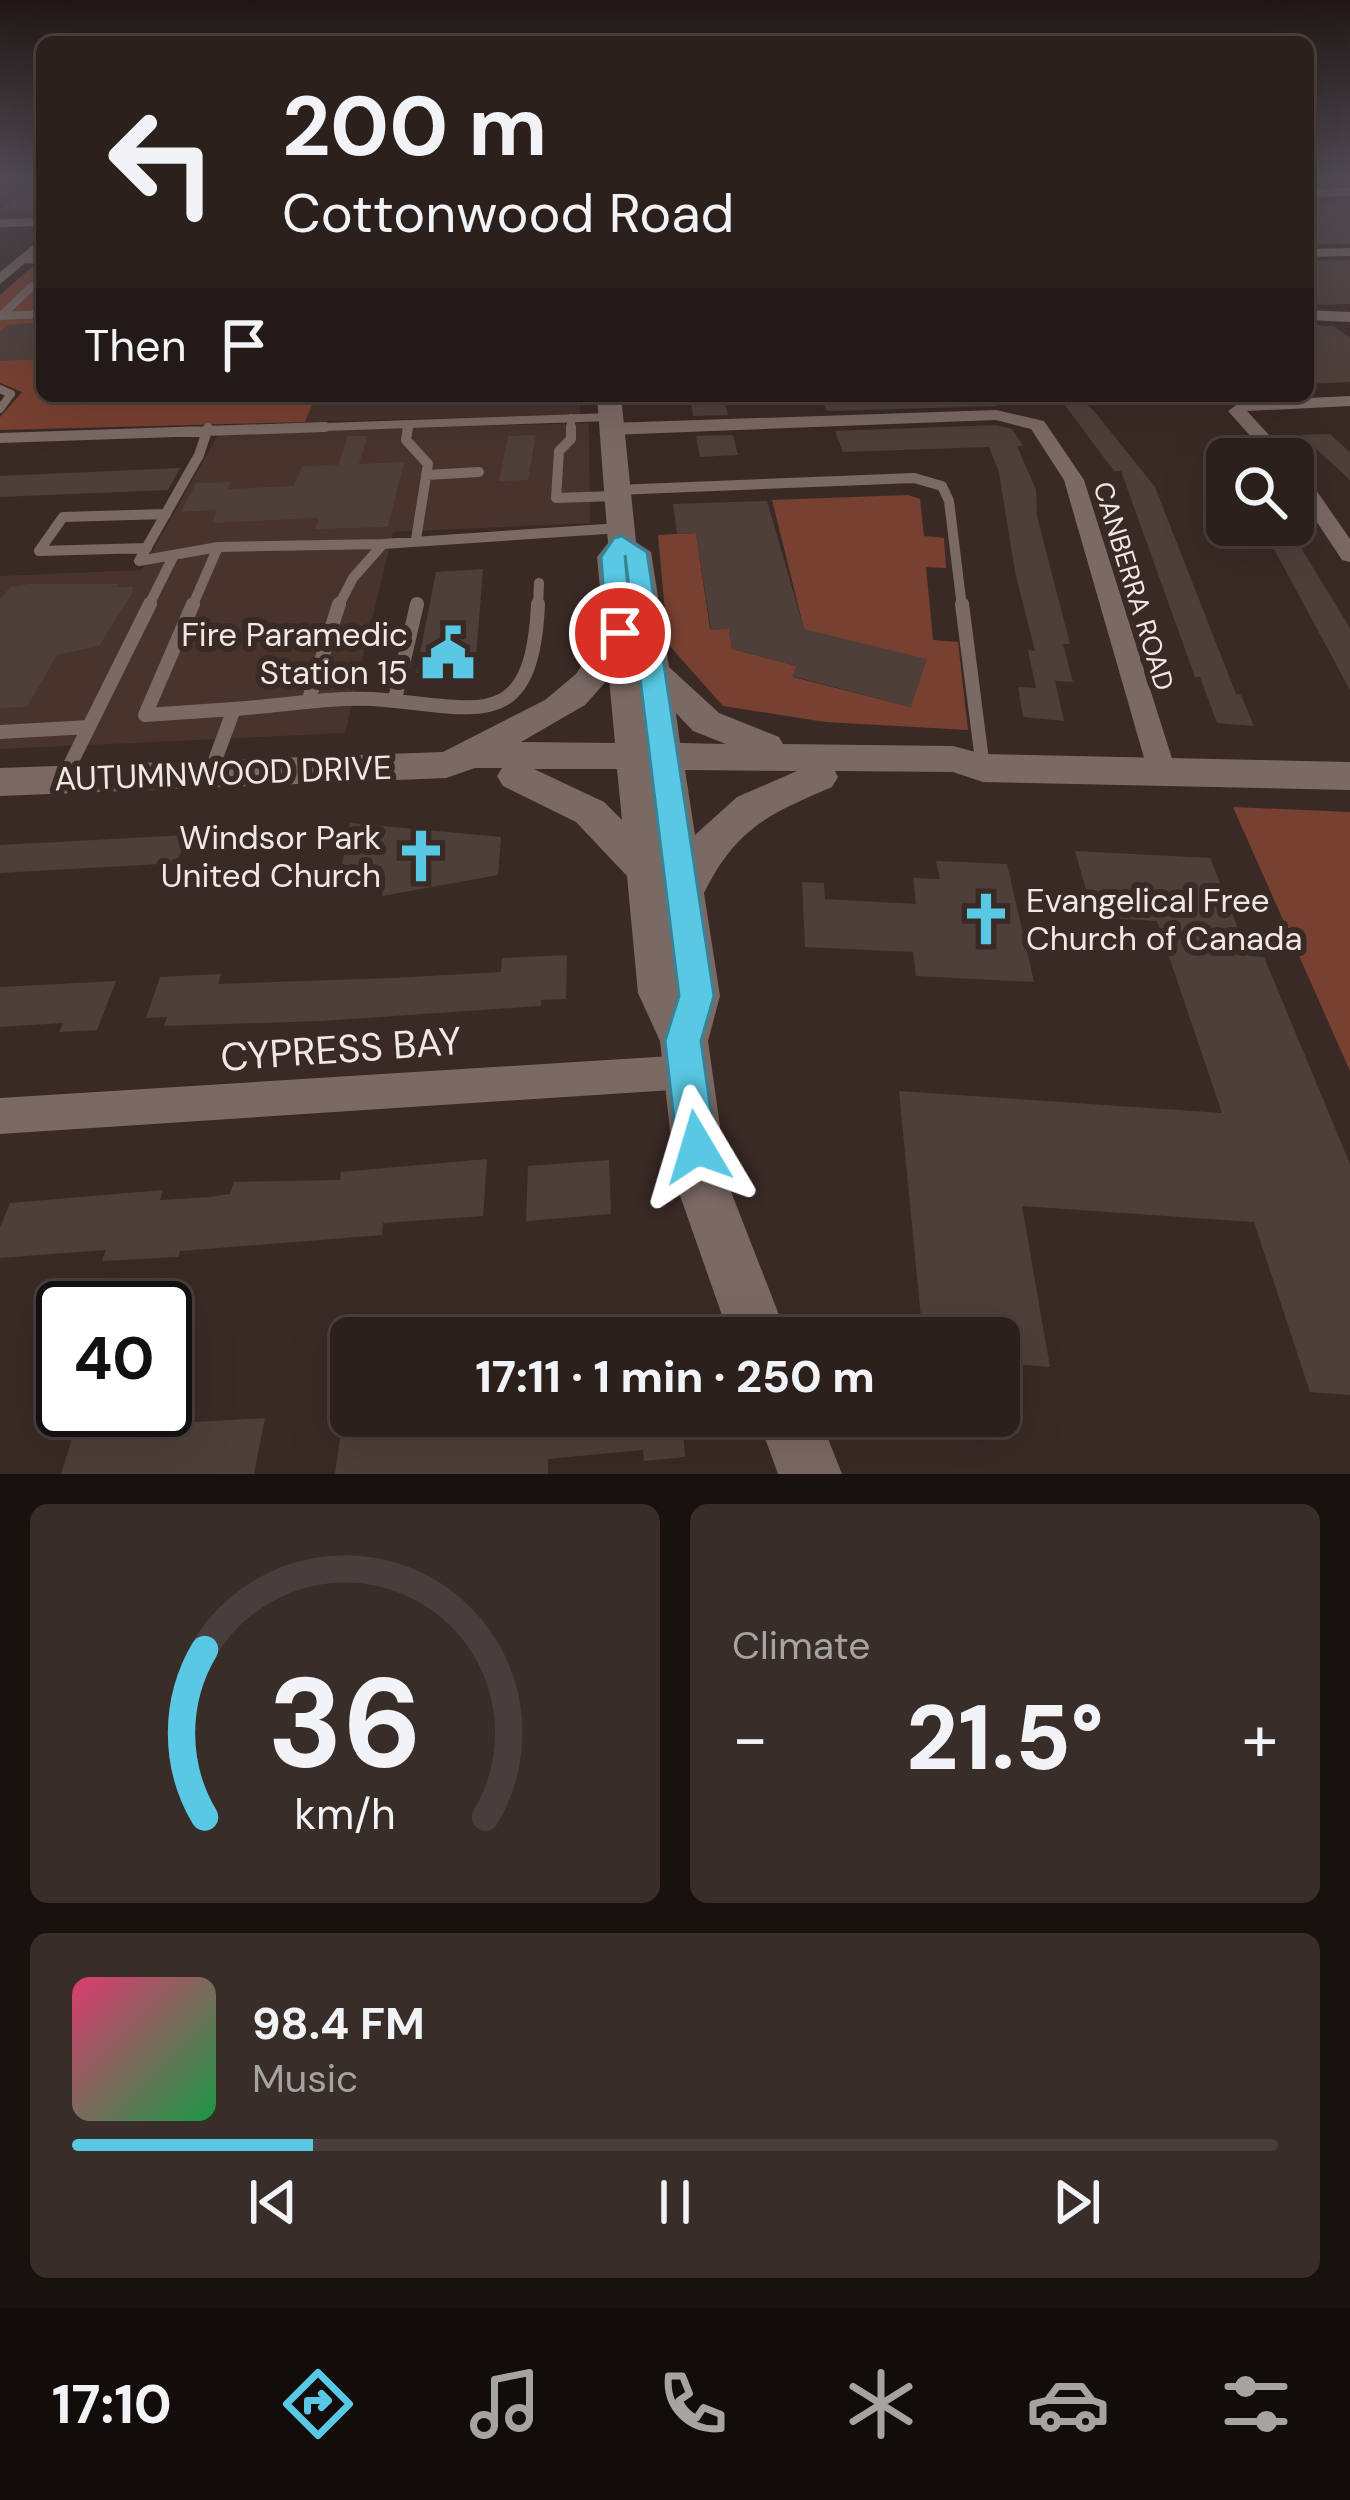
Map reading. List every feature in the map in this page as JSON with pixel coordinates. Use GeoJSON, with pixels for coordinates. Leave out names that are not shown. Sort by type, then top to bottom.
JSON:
{"type":"FeatureCollection","features":[{"type":"Feature","properties":{"kind":"street"},"geometry":{"type":"LineString","coordinates":[[0,280],[36,247]]}},
{"type":"Feature","properties":{"kind":"street"},"geometry":{"type":"LineString","coordinates":[[1314,253],[1350,252]]}},
{"type":"Feature","properties":{"kind":"street"},"geometry":{"type":"LineString","coordinates":[[1314,316],[1350,317]]}},
{"type":"Feature","properties":{"kind":"street"},"geometry":{"type":"LineString","coordinates":[[1261,438],[1237,411],[1242,406],[1350,401]]}},
{"type":"Feature","properties":{"kind":"street"},"geometry":{"type":"LineString","coordinates":[[610,414],[615,493],[622,536],[636,552],[649,668],[649,766]]}},
{"type":"Feature","properties":{"kind":"street","name":"CANBERRA ROAD"},"geometry":{"type":"LineString","coordinates":[[610,414],[996,415],[1038,425],[1074,480],[1161,768]]}},
{"type":"Feature","properties":{"kind":"street"},"geometry":{"type":"LineString","coordinates":[[1314,502],[1350,556]]}},
{"type":"Feature","properties":{"kind":"street"},"geometry":{"type":"LineString","coordinates":[[622,536],[612,557],[620,633],[649,766],[665,882],[697,996],[685,1056],[701,1184],[751,1317]]}},
{"type":"Feature","properties":{"kind":"street"},"geometry":{"type":"LineString","coordinates":[[459,760],[496,738],[542,720],[577,695],[598,674],[620,633]]}},
{"type":"Feature","properties":{"kind":"street"},"geometry":{"type":"LineString","coordinates":[[649,668],[688,710],[711,725],[809,766]]}},
{"type":"Feature","properties":{"kind":"street","name":"AUTUMNWOOD DRIVE"},"geometry":{"type":"LineString","coordinates":[[0,782],[459,760],[809,766],[955,778],[983,768],[1161,768],[1350,776]]}},
{"type":"Feature","properties":{"kind":"street","name":"AUTUMNWOOD DRIVE"},"geometry":{"type":"LineString","coordinates":[[459,760],[479,776],[649,766]]}},
{"type":"Feature","properties":{"kind":"street"},"geometry":{"type":"LineString","coordinates":[[665,882],[743,809],[809,766]]}},
{"type":"Feature","properties":{"kind":"street"},"geometry":{"type":"LineString","coordinates":[[516,776],[590,812],[665,882]]}},
{"type":"Feature","properties":{"kind":"street","name":"CYPRESS BAY"},"geometry":{"type":"LineString","coordinates":[[0,1116],[685,1056]]}},
{"type":"Feature","properties":{"kind":"street"},"geometry":{"type":"LineString","coordinates":[[796,1437],[810,1474]]}},
{"type":"Feature","properties":{"kind":"lane"},"geometry":{"type":"LineString","coordinates":[[22,260],[36,261]]}},
{"type":"Feature","properties":{"kind":"lane"},"geometry":{"type":"LineString","coordinates":[[1,316],[36,283]]}},
{"type":"Feature","properties":{"kind":"lane"},"geometry":{"type":"LineString","coordinates":[[1,316],[36,314]]}},
{"type":"Feature","properties":{"kind":"lane"},"geometry":{"type":"LineString","coordinates":[[0,389],[10,394],[0,409]]}},
{"type":"Feature","properties":{"kind":"lane"},"geometry":{"type":"LineString","coordinates":[[0,438],[610,414]]}},
{"type":"Feature","properties":{"kind":"lane"},"geometry":{"type":"LineString","coordinates":[[571,418],[571,440],[559,451],[556,498],[914,478],[942,487],[949,501],[983,768]]}},
{"type":"Feature","properties":{"kind":"lane"},"geometry":{"type":"LineString","coordinates":[[410,424],[406,440],[428,464],[416,539]]}},
{"type":"Feature","properties":{"kind":"lane"},"geometry":{"type":"LineString","coordinates":[[208,428],[139,561],[218,547],[622,536]]}},
{"type":"Feature","properties":{"kind":"lane"},"geometry":{"type":"LineString","coordinates":[[426,475],[479,472]]}},
{"type":"Feature","properties":{"kind":"lane"},"geometry":{"type":"LineString","coordinates":[[147,548],[39,551],[63,517],[166,514]]}},
{"type":"Feature","properties":{"kind":"lane"},"geometry":{"type":"LineString","coordinates":[[308,702],[335,606],[364,561],[383,544]]}},
{"type":"Feature","properties":{"kind":"lane"},"geometry":{"type":"LineString","coordinates":[[218,547],[145,715],[395,699],[461,710],[501,701],[525,683],[536,652],[538,584]]}},
{"type":"Feature","properties":{"kind":"lane"},"geometry":{"type":"LineString","coordinates":[[63,779],[173,557]]}},
{"type":"Feature","properties":{"kind":"lane"},"geometry":{"type":"LineString","coordinates":[[395,699],[417,604]]}},
{"type":"Feature","properties":{"kind":"lane"},"geometry":{"type":"LineString","coordinates":[[211,771],[234,709]]}},
{"type":"Feature","properties":{"kind":"lane"},"geometry":{"type":"LineString","coordinates":[[0,732],[89,727]]}},
{"type":"Feature","properties":{"kind":"shaded area"},"geometry":{"type":"Polygon","coordinates":[[[36,263],[36,402],[313,402],[305,422],[0,430],[0,417],[22,392],[0,383],[0,295],[36,263]]]}},
{"type":"Feature","properties":{"kind":"shaded area"},"geometry":{"type":"Polygon","coordinates":[[[313,402],[580,402],[580,414],[305,422],[313,402]]]}},
{"type":"Feature","properties":{"kind":"shaded area"},"geometry":{"type":"Polygon","coordinates":[[[589,423],[590,523],[393,532],[345,733],[0,749],[0,576],[142,570],[219,433],[589,423]]]}},
{"type":"Feature","properties":{"kind":"shaded area"},"geometry":{"type":"Polygon","coordinates":[[[908,495],[920,499],[924,536],[944,538],[946,568],[926,567],[933,640],[958,642],[968,730],[825,722],[723,706],[668,644],[658,535],[696,533],[710,629],[729,629],[732,649],[797,666],[793,677],[911,707],[804,629],[772,500],[908,495]]]}},
{"type":"Feature","properties":{"kind":"shaded area"},"geometry":{"type":"Polygon","coordinates":[[[1233,807],[1350,812],[1350,1071],[1233,807]]]}},
{"type":"Feature","properties":{"kind":"building"},"geometry":{"type":"Polygon","coordinates":[[[1350,260],[1350,304],[1314,305],[1314,261],[1350,260]]]}},
{"type":"Feature","properties":{"kind":"building"},"geometry":{"type":"Polygon","coordinates":[[[36,323],[36,359],[0,361],[0,332],[7,325],[36,323]]]}},
{"type":"Feature","properties":{"kind":"building"},"geometry":{"type":"Polygon","coordinates":[[[1314,325],[1334,326],[1350,338],[1350,382],[1314,384],[1314,325]]]}},
{"type":"Feature","properties":{"kind":"building"},"geometry":{"type":"Polygon","coordinates":[[[691,402],[725,402],[728,415],[693,416],[691,402]]]}},
{"type":"Feature","properties":{"kind":"building"},"geometry":{"type":"Polygon","coordinates":[[[823,402],[994,402],[997,406],[827,411],[823,402]]]}},
{"type":"Feature","properties":{"kind":"building"},"geometry":{"type":"Polygon","coordinates":[[[1062,402],[1084,402],[1094,411],[1155,487],[1236,694],[1241,695],[1254,726],[1217,723],[1200,677],[1195,677],[1121,471],[1114,471],[1062,402]]]}},
{"type":"Feature","properties":{"kind":"building"},"geometry":{"type":"Polygon","coordinates":[[[996,425],[1012,429],[1023,446],[1017,446],[1036,490],[1037,516],[1070,644],[1063,644],[1073,682],[1055,681],[1064,721],[1023,717],[1018,687],[1036,688],[1028,650],[1035,651],[1015,572],[999,472],[989,447],[843,452],[835,431],[996,425]]]}},
{"type":"Feature","properties":{"kind":"building"},"geometry":{"type":"Polygon","coordinates":[[[1330,434],[1350,452],[1350,480],[1314,447],[1314,438],[1301,435],[1330,434]]]}},
{"type":"Feature","properties":{"kind":"building"},"geometry":{"type":"Polygon","coordinates":[[[536,435],[528,480],[499,481],[508,436],[536,435]]]}},
{"type":"Feature","properties":{"kind":"building"},"geometry":{"type":"Polygon","coordinates":[[[733,435],[738,455],[700,457],[696,436],[733,435]]]}},
{"type":"Feature","properties":{"kind":"building"},"geometry":{"type":"Polygon","coordinates":[[[348,436],[368,436],[359,464],[404,462],[388,527],[315,529],[319,518],[212,523],[217,510],[181,512],[196,483],[231,482],[228,489],[294,486],[302,466],[338,465],[348,436]]]}},
{"type":"Feature","properties":{"kind":"building"},"geometry":{"type":"Polygon","coordinates":[[[180,468],[168,490],[0,497],[0,476],[180,468]]]}},
{"type":"Feature","properties":{"kind":"building"},"geometry":{"type":"Polygon","coordinates":[[[767,501],[804,629],[927,659],[911,707],[792,676],[797,666],[732,649],[729,629],[711,630],[696,533],[677,534],[673,504],[767,501]]]}},
{"type":"Feature","properties":{"kind":"building"},"geometry":{"type":"Polygon","coordinates":[[[1272,546],[1300,546],[1350,628],[1350,690],[1272,546]]]}},
{"type":"Feature","properties":{"kind":"building"},"geometry":{"type":"Polygon","coordinates":[[[483,569],[475,670],[416,673],[436,572],[483,569]]]}},
{"type":"Feature","properties":{"kind":"building"},"geometry":{"type":"Polygon","coordinates":[[[118,584],[116,587],[132,587],[133,592],[99,646],[57,655],[27,707],[0,708],[0,600],[10,587],[118,584]]]}},
{"type":"Feature","properties":{"kind":"building","name":"Windsor Park United Church"},"geometry":{"type":"Polygon","coordinates":[[[350,823],[501,837],[498,875],[382,896],[384,879],[338,886],[350,823]]]}},
{"type":"Feature","properties":{"kind":"building"},"geometry":{"type":"Polygon","coordinates":[[[187,835],[177,863],[0,873],[0,845],[187,835]]]}},
{"type":"Feature","properties":{"kind":"building"},"geometry":{"type":"Polygon","coordinates":[[[1075,851],[1210,858],[1249,956],[1264,957],[1350,1164],[1350,1395],[1310,1392],[1254,1222],[1022,1206],[1050,1367],[1020,1365],[1020,1317],[921,1317],[899,1091],[1222,1113],[1157,921],[1094,917],[1075,851]]]}},
{"type":"Feature","properties":{"kind":"building"},"geometry":{"type":"Polygon","coordinates":[[[936,861],[1007,864],[1034,982],[916,976],[913,952],[805,947],[802,882],[824,883],[825,899],[916,904],[913,878],[940,879],[936,861]]]}},
{"type":"Feature","properties":{"kind":"building"},"geometry":{"type":"Polygon","coordinates":[[[567,955],[566,999],[541,1000],[541,1006],[164,1026],[167,1017],[146,1018],[160,977],[221,974],[218,984],[392,978],[501,972],[502,958],[567,955]]]}},
{"type":"Feature","properties":{"kind":"building"},"geometry":{"type":"Polygon","coordinates":[[[116,981],[97,1030],[59,1032],[63,1023],[0,1027],[0,987],[116,981]]]}},
{"type":"Feature","properties":{"kind":"building"},"geometry":{"type":"Polygon","coordinates":[[[487,1159],[483,1216],[383,1223],[382,1235],[180,1251],[178,1257],[102,1261],[106,1250],[0,1258],[0,1228],[10,1203],[163,1190],[160,1200],[210,1197],[230,1194],[234,1182],[340,1180],[341,1172],[487,1159]]]}},
{"type":"Feature","properties":{"kind":"building"},"geometry":{"type":"Polygon","coordinates":[[[609,1160],[611,1214],[526,1221],[528,1166],[609,1160]]]}},
{"type":"Feature","properties":{"kind":"building"},"geometry":{"type":"Polygon","coordinates":[[[265,1418],[254,1474],[61,1474],[73,1437],[192,1437],[192,1422],[265,1418]]]}},
{"type":"Feature","properties":{"kind":"building"},"geometry":{"type":"Polygon","coordinates":[[[340,1437],[684,1437],[685,1457],[644,1461],[643,1450],[548,1459],[548,1474],[335,1474],[340,1437]]]}},
{"type":"Feature","properties":{"kind":"place","name":"Fire Paramedic Station 15"},"geometry":{"type":"Point","coordinates":[448,653]}},
{"type":"Feature","properties":{"kind":"place","name":"Windsor Park United Church"},"geometry":{"type":"Point","coordinates":[421,856]}},
{"type":"Feature","properties":{"kind":"place","name":"Evangelical Free Church of Canada"},"geometry":{"type":"Point","coordinates":[986,919]}},
{"type":"Feature","properties":{"kind":"route"},"geometry":{"type":"LineString","coordinates":[[620,633],[612,557],[622,543],[636,552],[697,996],[683,1041],[697,1147]]}}]}
